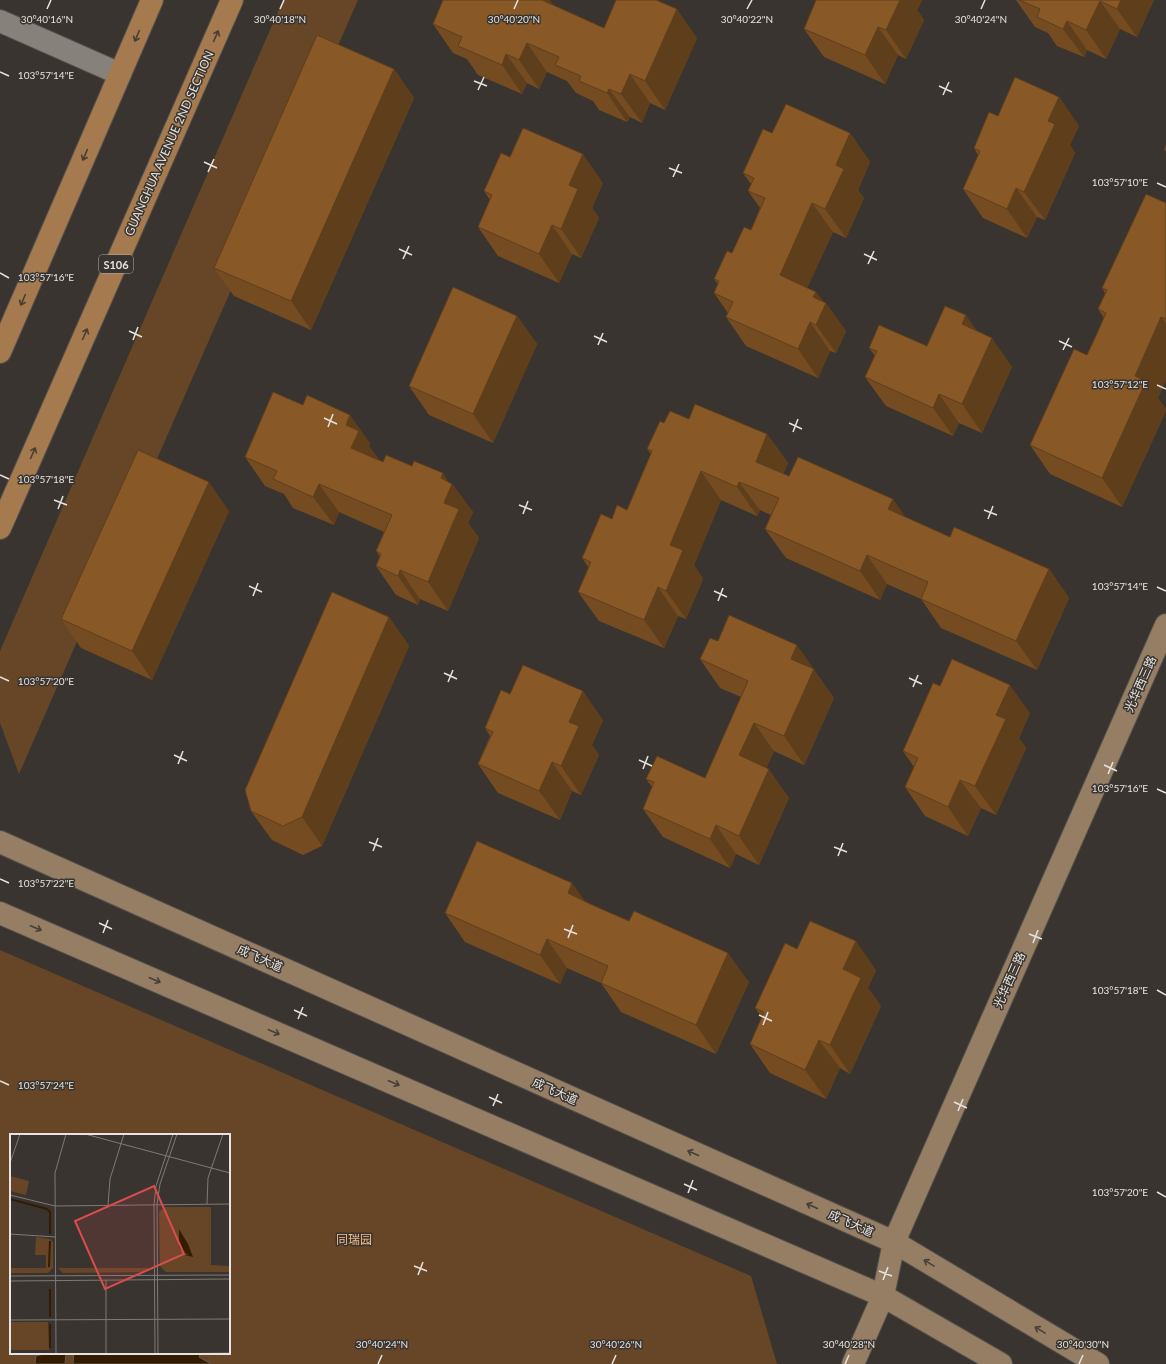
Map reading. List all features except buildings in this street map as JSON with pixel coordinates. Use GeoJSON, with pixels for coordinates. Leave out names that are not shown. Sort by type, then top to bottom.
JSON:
{"type":"FeatureCollection","features":[{"type":"Feature","properties":{"kind":"main road"},"geometry":{"type":"LineString","coordinates":[[0,352],[152,0]]}},
{"type":"Feature","properties":{"kind":"main road","name":"GUANGHUA AVENUE 2ND SECTION"},"geometry":{"type":"LineString","coordinates":[[0,528],[232,0]]}},
{"type":"Feature","properties":{"kind":"main road","name":"光华西三路"},"geometry":{"type":"LineString","coordinates":[[853,1364],[883,1296],[894,1242],[1166,624]]}},
{"type":"Feature","properties":{"kind":"main road","name":"成飞大道"},"geometry":{"type":"LineString","coordinates":[[0,842],[894,1242],[1098,1364]]}},
{"type":"Feature","properties":{"kind":"main road"},"geometry":{"type":"LineString","coordinates":[[0,913],[883,1296],[1001,1364]]}},
{"type":"Feature","properties":{"kind":"street"},"geometry":{"type":"LineString","coordinates":[[0,21],[120,74]]}},
{"type":"Feature","properties":{"kind":"green space"},"geometry":{"type":"Polygon","coordinates":[[[283,0],[358,0],[19,774],[0,723],[0,651],[283,0]]]}},
{"type":"Feature","properties":{"kind":"green space","name":"同瑞园"},"geometry":{"type":"Polygon","coordinates":[[[0,950],[751,1276],[777,1364],[0,1364],[0,950]]]}},
{"type":"Feature","properties":{"kind":"shaded area"},"geometry":{"type":"Polygon","coordinates":[[[43,1354],[66,1354],[65,1364],[35,1364],[36,1356],[43,1354]]]}},
{"type":"Feature","properties":{"kind":"shaded area"},"geometry":{"type":"Polygon","coordinates":[[[74,1354],[200,1354],[199,1357],[211,1364],[73,1364],[74,1354]]]}}]}
